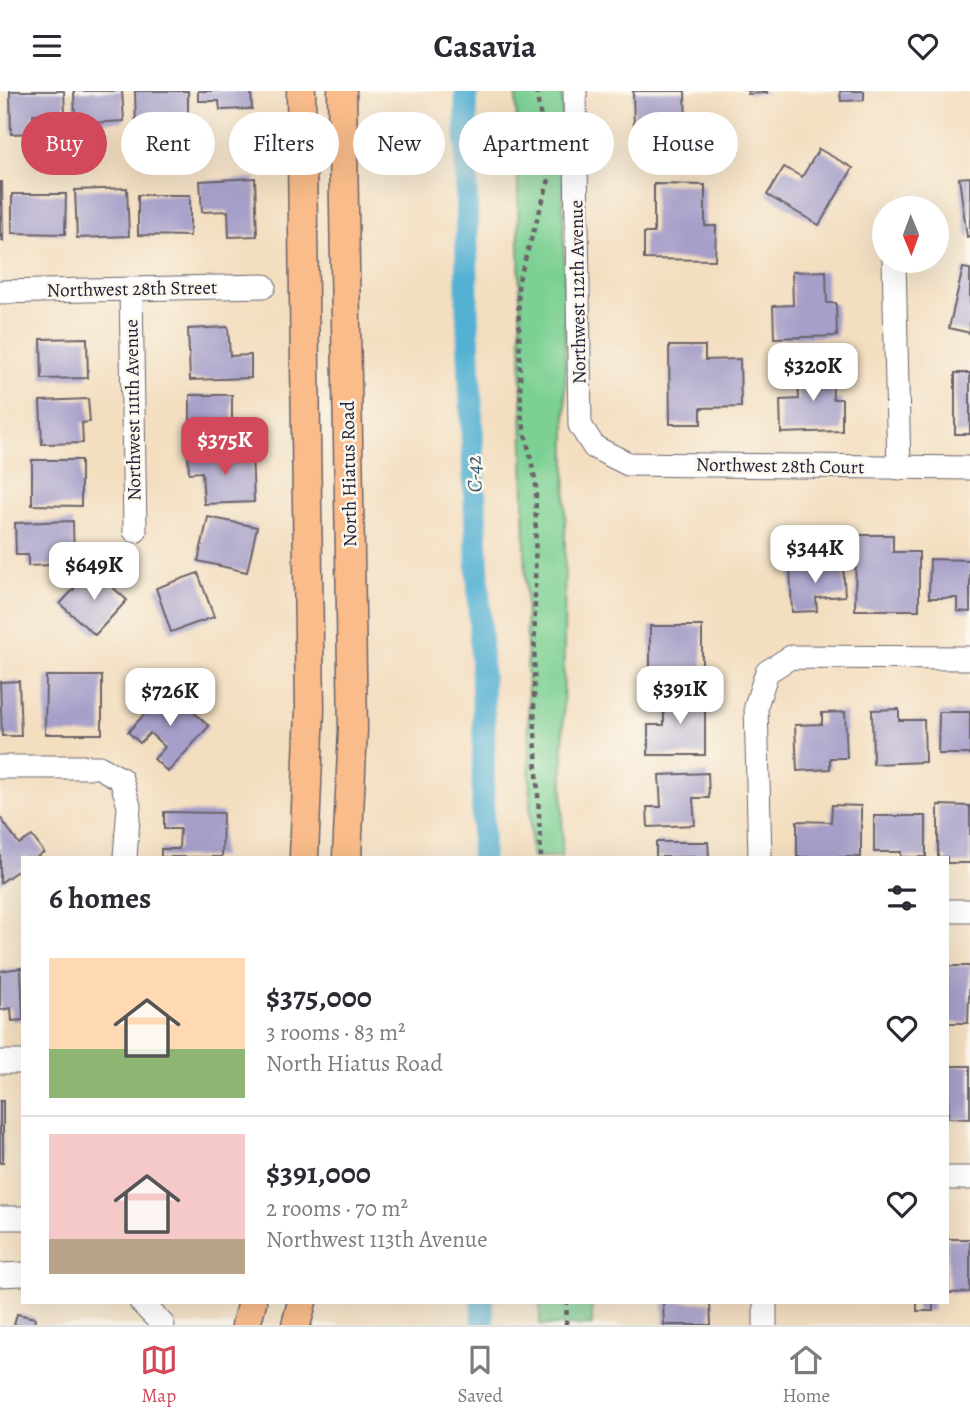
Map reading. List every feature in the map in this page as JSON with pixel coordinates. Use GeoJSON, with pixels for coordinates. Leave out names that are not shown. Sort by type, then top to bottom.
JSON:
{"type":"FeatureCollection","features":[{"type":"Feature","properties":{"kind":"main road"},"geometry":{"type":"LineString","coordinates":[[301,91],[310,709],[304,856]]}},
{"type":"Feature","properties":{"kind":"main road","name":"North Hiatus Road"},"geometry":{"type":"LineString","coordinates":[[342,91],[353,729],[347,856]]}},
{"type":"Feature","properties":{"kind":"main road"},"geometry":{"type":"LineString","coordinates":[[246,1325],[251,1304]]}},
{"type":"Feature","properties":{"kind":"main road"},"geometry":{"type":"LineString","coordinates":[[296,1325],[301,1304]]}},
{"type":"Feature","properties":{"kind":"street","name":"Northwest 112th Avenue"},"geometry":{"type":"LineString","coordinates":[[575,91],[580,425],[594,447]]}},
{"type":"Feature","properties":{"kind":"street"},"geometry":{"type":"LineString","coordinates":[[894,273],[899,468]]}},
{"type":"Feature","properties":{"kind":"street","name":"Northwest 28th Street"},"geometry":{"type":"LineString","coordinates":[[0,292],[264,286]]}},
{"type":"Feature","properties":{"kind":"street","name":"Northwest 111th Avenue"},"geometry":{"type":"LineString","coordinates":[[131,289],[135,531]]}},
{"type":"Feature","properties":{"kind":"street","name":"Northwest 28th Court"},"geometry":{"type":"LineString","coordinates":[[594,447],[628,464],[970,468]]}},
{"type":"Feature","properties":{"kind":"street"},"geometry":{"type":"LineString","coordinates":[[760,856],[756,706],[767,672],[791,657],[970,658]]}},
{"type":"Feature","properties":{"kind":"street"},"geometry":{"type":"LineString","coordinates":[[0,767],[99,767],[121,779],[129,806],[125,856]]}},
{"type":"Feature","properties":{"kind":"street"},"geometry":{"type":"LineString","coordinates":[[949,911],[970,911]]}},
{"type":"Feature","properties":{"kind":"street"},"geometry":{"type":"LineString","coordinates":[[0,1062],[21,1062]]}},
{"type":"Feature","properties":{"kind":"street"},"geometry":{"type":"LineString","coordinates":[[949,1178],[970,1178]]}},
{"type":"Feature","properties":{"kind":"street"},"geometry":{"type":"LineString","coordinates":[[0,1218],[21,1218]]}},
{"type":"Feature","properties":{"kind":"street"},"geometry":{"type":"LineString","coordinates":[[0,1275],[21,1274]]}},
{"type":"Feature","properties":{"kind":"street"},"geometry":{"type":"LineString","coordinates":[[143,1304],[163,1325]]}},
{"type":"Feature","properties":{"kind":"street"},"geometry":{"type":"LineString","coordinates":[[765,1304],[765,1325]]}},
{"type":"Feature","properties":{"kind":"path"},"geometry":{"type":"LineString","coordinates":[[536,91],[551,173],[518,283],[521,414],[536,483],[534,710],[541,856]]}},
{"type":"Feature","properties":{"kind":"path"},"geometry":{"type":"LineString","coordinates":[[566,1325],[568,1304]]}},
{"type":"Feature","properties":{"kind":"green space"},"geometry":{"type":"Polygon","coordinates":[[[516,91],[562,91],[562,112],[516,112],[516,91]]]}},
{"type":"Feature","properties":{"kind":"green space"},"geometry":{"type":"Polygon","coordinates":[[[518,175],[563,175],[566,436],[562,856],[531,856],[518,175]]]}},
{"type":"Feature","properties":{"kind":"green space"},"geometry":{"type":"Polygon","coordinates":[[[540,1304],[592,1304],[592,1325],[540,1325],[540,1304]]]}},
{"type":"Feature","properties":{"kind":"building"},"geometry":{"type":"Polygon","coordinates":[[[10,91],[64,91],[65,112],[21,112],[21,134],[11,134],[10,91]]]}},
{"type":"Feature","properties":{"kind":"building"},"geometry":{"type":"Polygon","coordinates":[[[74,91],[122,91],[121,121],[107,122],[107,112],[75,112],[74,91]]]}},
{"type":"Feature","properties":{"kind":"building"},"geometry":{"type":"Polygon","coordinates":[[[135,91],[188,91],[188,112],[136,112],[135,91]]]}},
{"type":"Feature","properties":{"kind":"building"},"geometry":{"type":"Polygon","coordinates":[[[198,91],[251,91],[252,109],[220,110],[219,101],[198,101],[198,91]]]}},
{"type":"Feature","properties":{"kind":"building"},"geometry":{"type":"Polygon","coordinates":[[[633,91],[685,91],[686,112],[634,112],[633,91]]]}},
{"type":"Feature","properties":{"kind":"building"},"geometry":{"type":"Polygon","coordinates":[[[748,91],[767,91],[767,93],[748,94],[748,91]]]}},
{"type":"Feature","properties":{"kind":"building"},"geometry":{"type":"Polygon","coordinates":[[[840,91],[864,91],[864,100],[841,101],[840,91]]]}},
{"type":"Feature","properties":{"kind":"building"},"geometry":{"type":"Polygon","coordinates":[[[819,149],[853,168],[819,225],[767,195],[784,167],[802,177],[819,149]]]}},
{"type":"Feature","properties":{"kind":"building"},"geometry":{"type":"Polygon","coordinates":[[[970,177],[970,236],[967,237],[959,178],[970,177]]]}},
{"type":"Feature","properties":{"kind":"building"},"geometry":{"type":"Polygon","coordinates":[[[255,178],[257,236],[229,237],[228,211],[202,212],[200,181],[255,178]]]}},
{"type":"Feature","properties":{"kind":"building"},"geometry":{"type":"Polygon","coordinates":[[[2,182],[3,241],[0,241],[2,182]]]}},
{"type":"Feature","properties":{"kind":"building"},"geometry":{"type":"Polygon","coordinates":[[[654,184],[705,185],[705,226],[716,226],[715,260],[644,259],[644,233],[654,233],[654,184]]]}},
{"type":"Feature","properties":{"kind":"building"},"geometry":{"type":"Polygon","coordinates":[[[127,188],[129,236],[77,238],[75,190],[127,188]]]}},
{"type":"Feature","properties":{"kind":"building"},"geometry":{"type":"Polygon","coordinates":[[[12,194],[66,194],[65,234],[12,233],[12,194]]]}},
{"type":"Feature","properties":{"kind":"building"},"geometry":{"type":"Polygon","coordinates":[[[138,195],[190,195],[190,236],[138,235],[138,195]]]}},
{"type":"Feature","properties":{"kind":"building"},"geometry":{"type":"Polygon","coordinates":[[[963,268],[970,269],[970,333],[949,328],[963,268]]]}},
{"type":"Feature","properties":{"kind":"building"},"geometry":{"type":"Polygon","coordinates":[[[826,271],[827,303],[836,303],[837,336],[774,338],[773,306],[793,305],[792,272],[826,271]]]}},
{"type":"Feature","properties":{"kind":"building"},"geometry":{"type":"Polygon","coordinates":[[[228,327],[230,356],[251,355],[251,378],[190,380],[188,329],[228,327]]]}},
{"type":"Feature","properties":{"kind":"building"},"geometry":{"type":"Polygon","coordinates":[[[87,338],[88,378],[42,379],[41,339],[87,338]]]}},
{"type":"Feature","properties":{"kind":"building"},"geometry":{"type":"Polygon","coordinates":[[[669,346],[705,346],[705,360],[740,359],[741,407],[701,408],[701,424],[670,424],[669,346]]]}},
{"type":"Feature","properties":{"kind":"building"},"geometry":{"type":"Polygon","coordinates":[[[832,365],[833,399],[842,399],[842,431],[781,433],[780,400],[799,399],[797,366],[832,365]]]}},
{"type":"Feature","properties":{"kind":"building"},"geometry":{"type":"Polygon","coordinates":[[[955,373],[970,373],[970,434],[955,434],[955,373]]]}},
{"type":"Feature","properties":{"kind":"building"},"geometry":{"type":"Polygon","coordinates":[[[190,395],[232,395],[232,422],[252,422],[252,445],[190,445],[190,395]]]}},
{"type":"Feature","properties":{"kind":"building"},"geometry":{"type":"Polygon","coordinates":[[[88,399],[90,422],[82,423],[83,443],[42,444],[40,401],[88,399]]]}},
{"type":"Feature","properties":{"kind":"building"},"geometry":{"type":"Polygon","coordinates":[[[252,452],[254,502],[204,504],[202,472],[189,473],[188,454],[252,452]]]}},
{"type":"Feature","properties":{"kind":"building"},"geometry":{"type":"Polygon","coordinates":[[[32,460],[81,460],[81,506],[32,505],[32,460]]]}},
{"type":"Feature","properties":{"kind":"building"},"geometry":{"type":"Polygon","coordinates":[[[208,517],[257,527],[247,572],[198,561],[208,517]]]}},
{"type":"Feature","properties":{"kind":"building"},"geometry":{"type":"Polygon","coordinates":[[[73,521],[74,564],[28,566],[28,555],[16,555],[15,523],[73,521]]]}},
{"type":"Feature","properties":{"kind":"building"},"geometry":{"type":"Polygon","coordinates":[[[856,535],[893,535],[893,552],[919,552],[919,610],[855,610],[856,535]]]}},
{"type":"Feature","properties":{"kind":"building"},"geometry":{"type":"Polygon","coordinates":[[[930,559],[970,560],[970,612],[957,611],[957,598],[929,598],[930,559]]]}},
{"type":"Feature","properties":{"kind":"building"},"geometry":{"type":"Polygon","coordinates":[[[843,564],[845,596],[816,598],[817,611],[792,612],[790,566],[843,564]]]}},
{"type":"Feature","properties":{"kind":"building"},"geometry":{"type":"Polygon","coordinates":[[[92,569],[127,600],[95,635],[60,604],[92,569]]]}},
{"type":"Feature","properties":{"kind":"building"},"geometry":{"type":"Polygon","coordinates":[[[198,573],[214,617],[171,632],[156,588],[198,573]]]}},
{"type":"Feature","properties":{"kind":"building"},"geometry":{"type":"Polygon","coordinates":[[[650,626],[702,626],[702,680],[650,679],[650,626]]]}},
{"type":"Feature","properties":{"kind":"building"},"geometry":{"type":"Polygon","coordinates":[[[46,676],[102,676],[102,734],[45,734],[46,676]]]}},
{"type":"Feature","properties":{"kind":"building"},"geometry":{"type":"Polygon","coordinates":[[[19,681],[21,736],[2,736],[0,682],[19,681]]]}},
{"type":"Feature","properties":{"kind":"building"},"geometry":{"type":"Polygon","coordinates":[[[168,689],[209,726],[168,772],[154,759],[165,747],[150,733],[140,743],[128,732],[168,689]]]}},
{"type":"Feature","properties":{"kind":"building"},"geometry":{"type":"Polygon","coordinates":[[[664,691],[705,691],[705,755],[648,755],[648,725],[664,725],[664,691]]]}},
{"type":"Feature","properties":{"kind":"building"},"geometry":{"type":"Polygon","coordinates":[[[899,709],[899,720],[924,720],[925,762],[873,764],[872,710],[899,709]]]}},
{"type":"Feature","properties":{"kind":"building"},"geometry":{"type":"Polygon","coordinates":[[[845,712],[847,758],[830,758],[830,769],[797,771],[795,725],[822,724],[822,713],[845,712]]]}},
{"type":"Feature","properties":{"kind":"building"},"geometry":{"type":"Polygon","coordinates":[[[939,712],[970,712],[970,754],[938,754],[939,712]]]}},
{"type":"Feature","properties":{"kind":"building"},"geometry":{"type":"Polygon","coordinates":[[[708,773],[709,798],[693,798],[695,825],[648,827],[647,807],[661,807],[659,775],[708,773]]]}},
{"type":"Feature","properties":{"kind":"building"},"geometry":{"type":"Polygon","coordinates":[[[832,805],[861,806],[861,856],[797,856],[797,821],[831,822],[832,805]]]}},
{"type":"Feature","properties":{"kind":"building"},"geometry":{"type":"Polygon","coordinates":[[[938,805],[970,806],[970,863],[949,863],[949,856],[938,856],[938,805]]]}},
{"type":"Feature","properties":{"kind":"building"},"geometry":{"type":"Polygon","coordinates":[[[164,812],[223,813],[222,856],[161,856],[161,849],[179,849],[180,829],[164,829],[164,812]]]}},
{"type":"Feature","properties":{"kind":"building"},"geometry":{"type":"Polygon","coordinates":[[[874,816],[926,816],[926,856],[874,852],[874,816]]]}},
{"type":"Feature","properties":{"kind":"building"},"geometry":{"type":"Polygon","coordinates":[[[0,817],[19,844],[32,836],[44,852],[38,856],[21,856],[21,868],[0,883],[0,817]]]}},
{"type":"Feature","properties":{"kind":"building"},"geometry":{"type":"Polygon","coordinates":[[[656,842],[708,842],[709,856],[656,856],[656,842]]]}},
{"type":"Feature","properties":{"kind":"building"},"geometry":{"type":"Polygon","coordinates":[[[949,966],[970,966],[968,1023],[949,1023],[949,966]]]}},
{"type":"Feature","properties":{"kind":"building"},"geometry":{"type":"Polygon","coordinates":[[[21,968],[21,1020],[12,1021],[11,1008],[0,1010],[0,971],[21,968]]]}},
{"type":"Feature","properties":{"kind":"building"},"geometry":{"type":"Polygon","coordinates":[[[950,1066],[970,1066],[970,1119],[949,1118],[950,1066]]]}},
{"type":"Feature","properties":{"kind":"building"},"geometry":{"type":"Polygon","coordinates":[[[0,1101],[3,1101],[3,1163],[0,1163],[0,1101]]]}},
{"type":"Feature","properties":{"kind":"building"},"geometry":{"type":"Polygon","coordinates":[[[949,1239],[970,1239],[970,1292],[949,1293],[949,1239]]]}},
{"type":"Feature","properties":{"kind":"building"},"geometry":{"type":"Polygon","coordinates":[[[663,1304],[710,1304],[711,1325],[664,1325],[663,1304]]]}},
{"type":"Feature","properties":{"kind":"building"},"geometry":{"type":"Polygon","coordinates":[[[917,1304],[933,1304],[933,1311],[917,1311],[917,1304]]]}},
{"type":"Feature","properties":{"kind":"building"},"geometry":{"type":"Polygon","coordinates":[[[17,1314],[35,1318],[34,1325],[14,1325],[17,1314]]]}},
{"type":"Feature","properties":{"kind":"waterway","name":"C-42"},"geometry":{"type":"LineString","coordinates":[[466,91],[467,308],[484,724],[482,856]]}},
{"type":"Feature","properties":{"kind":"waterway","name":"C-42"},"geometry":{"type":"LineString","coordinates":[[482,1304],[483,1325]]}}]}
